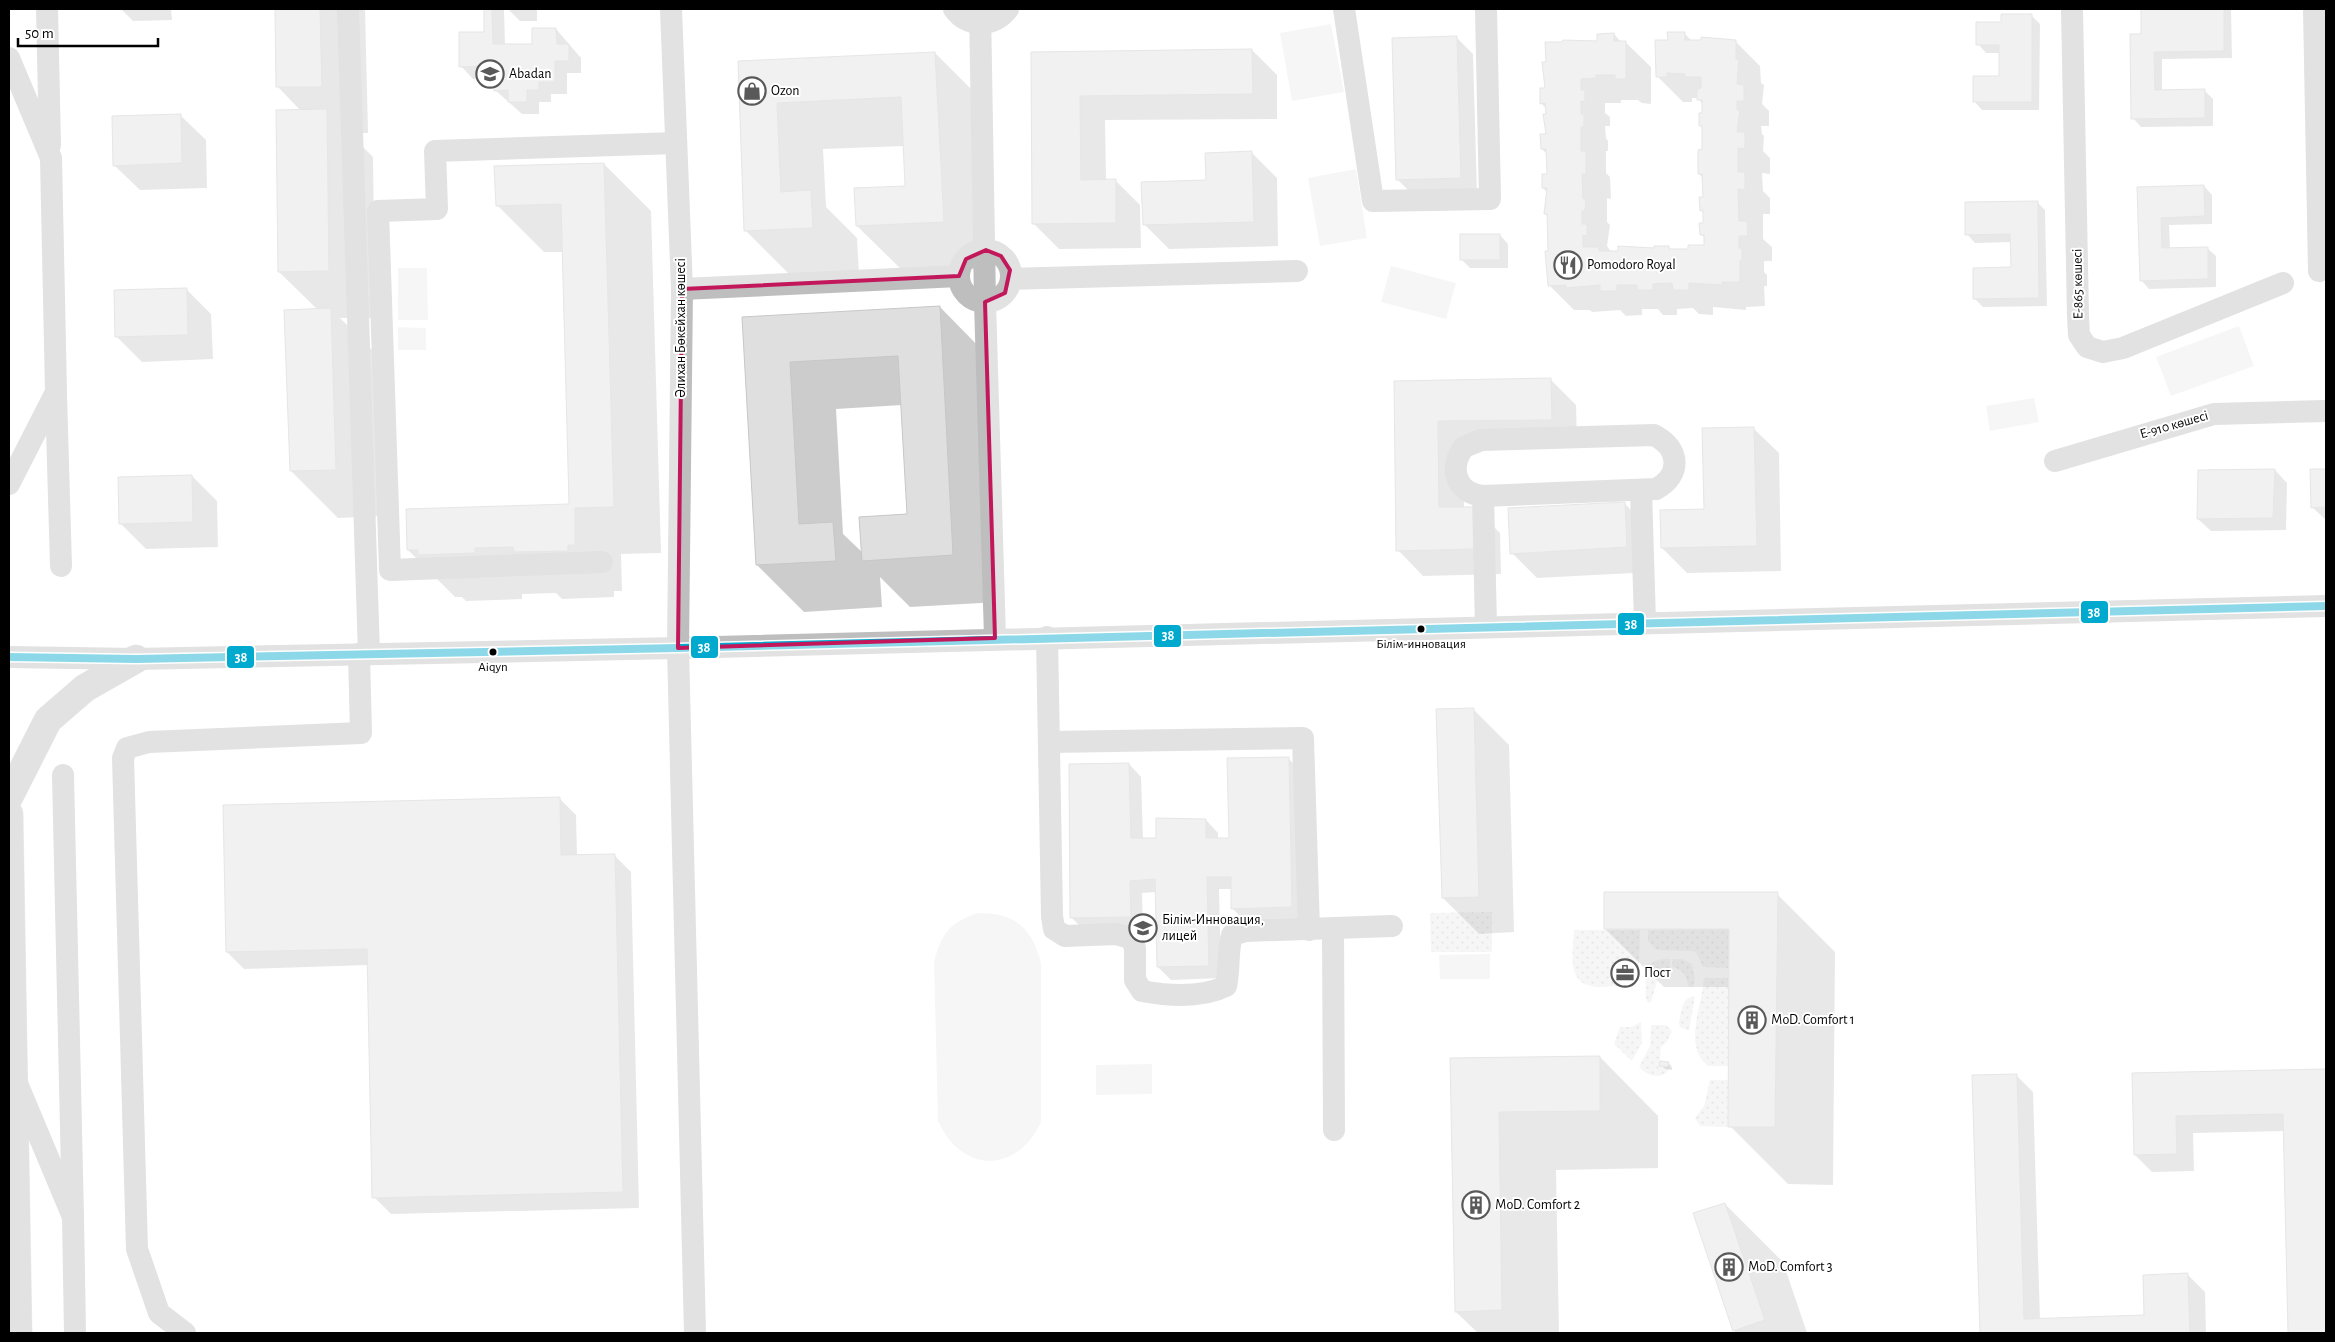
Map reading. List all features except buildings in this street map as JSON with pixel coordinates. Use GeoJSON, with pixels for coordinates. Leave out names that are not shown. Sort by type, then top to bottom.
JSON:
{"type":"FeatureCollection","features":[{"type":"Feature","properties":{"kind":"main road"},"geometry":{"type":"LineString","coordinates":[[9,796],[48,720],[85,688],[136,658]]}},
{"type":"Feature","properties":{"kind":"main road"},"geometry":{"type":"LineString","coordinates":[[9,814],[18,1333]]}},
{"type":"Feature","properties":{"kind":"street"},"geometry":{"type":"LineString","coordinates":[[47,9],[60,566]]}},
{"type":"Feature","properties":{"kind":"street"},"geometry":{"type":"LineString","coordinates":[[184,1333],[159,1313],[137,1248],[123,758],[127,748],[150,742],[361,734],[364,654],[348,9]]}},
{"type":"Feature","properties":{"kind":"street","name":"Әлихан Бөкейхан көшесі"},"geometry":{"type":"LineString","coordinates":[[671,9],[682,289],[678,648],[695,1333]]}},
{"type":"Feature","properties":{"kind":"street"},"geometry":{"type":"LineString","coordinates":[[954,9],[962,18],[981,16],[1000,18],[1008,9]]}},
{"type":"Feature","properties":{"kind":"street"},"geometry":{"type":"LineString","coordinates":[[1344,9],[1373,201],[1490,199],[1486,9]]}},
{"type":"Feature","properties":{"kind":"street","name":"Е-865 көшесі"},"geometry":{"type":"LineString","coordinates":[[2072,9],[2078,316],[2079,335],[2087,347],[2103,352],[2123,348],[2283,283]]}},
{"type":"Feature","properties":{"kind":"street"},"geometry":{"type":"LineString","coordinates":[[2314,9],[2320,271]]}},
{"type":"Feature","properties":{"kind":"street"},"geometry":{"type":"LineString","coordinates":[[981,16],[986,250],[985,302],[995,638]]}},
{"type":"Feature","properties":{"kind":"street"},"geometry":{"type":"LineString","coordinates":[[9,58],[51,158]]}},
{"type":"Feature","properties":{"kind":"street"},"geometry":{"type":"LineString","coordinates":[[602,562],[390,570],[378,211],[437,209],[434,151],[676,142]]}},
{"type":"Feature","properties":{"kind":"street"},"geometry":{"type":"LineString","coordinates":[[986,250],[1001,256],[1010,270],[1011,279],[1005,293],[993,301],[985,302],[970,298],[960,284],[959,276],[960,268],[966,258],[977,251],[986,250]]}},
{"type":"Feature","properties":{"kind":"street"},"geometry":{"type":"LineString","coordinates":[[1011,279],[1297,271]]}},
{"type":"Feature","properties":{"kind":"street"},"geometry":{"type":"LineString","coordinates":[[682,289],[959,276]]}},
{"type":"Feature","properties":{"kind":"street"},"geometry":{"type":"LineString","coordinates":[[9,484],[56,392]]}},
{"type":"Feature","properties":{"kind":"street","name":"Е-910 көшесі"},"geometry":{"type":"LineString","coordinates":[[2055,460],[2214,414],[2326,411]]}},
{"type":"Feature","properties":{"kind":"street"},"geometry":{"type":"LineString","coordinates":[[1654,436],[1669,445],[1673,453],[1674,470],[1664,485],[1656,489],[1483,496],[1474,495],[1458,483],[1455,464],[1464,447],[1481,440],[1654,436]]}},
{"type":"Feature","properties":{"kind":"street"},"geometry":{"type":"LineString","coordinates":[[1641,490],[1645,622]]}},
{"type":"Feature","properties":{"kind":"street"},"geometry":{"type":"LineString","coordinates":[[1483,496],[1486,626]]}},
{"type":"Feature","properties":{"kind":"street"},"geometry":{"type":"LineString","coordinates":[[9,657],[136,658],[678,648],[995,638],[2326,606]]}},
{"type":"Feature","properties":{"kind":"street"},"geometry":{"type":"LineString","coordinates":[[1047,637],[1052,916],[1054,929],[1065,936],[1116,934],[1131,938],[1135,948],[1135,980],[1142,991],[1160,994],[1212,992],[1226,986],[1229,973],[1228,948],[1232,935],[1246,931],[1392,926]]}},
{"type":"Feature","properties":{"kind":"street"},"geometry":{"type":"LineString","coordinates":[[1050,742],[1304,738],[1308,930]]}},
{"type":"Feature","properties":{"kind":"street"},"geometry":{"type":"LineString","coordinates":[[63,775],[75,1333]]}},
{"type":"Feature","properties":{"kind":"street"},"geometry":{"type":"LineString","coordinates":[[1333,929],[1334,1130]]}},
{"type":"Feature","properties":{"kind":"street"},"geometry":{"type":"LineString","coordinates":[[15,1078],[74,1217]]}},
{"type":"Feature","properties":{"kind":"highlighted area"},"geometry":{"type":"Polygon","coordinates":[[[986,250],[1001,256],[1010,270],[1005,293],[985,302],[995,638],[678,648],[682,289],[959,276],[966,259],[986,250]]]}},
{"type":"Feature","properties":{"kind":"shaded area"},"geometry":{"type":"Polygon","coordinates":[[[1331,24],[1344,92],[1292,101],[1280,33],[1331,24]]]}},
{"type":"Feature","properties":{"kind":"shaded area"},"geometry":{"type":"Polygon","coordinates":[[[1356,169],[1367,238],[1320,246],[1308,178],[1356,169]]]}},
{"type":"Feature","properties":{"kind":"shaded area"},"geometry":{"type":"Polygon","coordinates":[[[1391,266],[1456,283],[1446,319],[1381,302],[1391,266]]]}},
{"type":"Feature","properties":{"kind":"shaded area"},"geometry":{"type":"Polygon","coordinates":[[[398,268],[427,268],[428,320],[398,320],[398,268]]]}},
{"type":"Feature","properties":{"kind":"shaded area"},"geometry":{"type":"Polygon","coordinates":[[[2239,326],[2254,366],[2171,396],[2156,357],[2239,326]]]}},
{"type":"Feature","properties":{"kind":"shaded area"},"geometry":{"type":"Polygon","coordinates":[[[398,327],[426,328],[426,350],[398,350],[398,327]]]}},
{"type":"Feature","properties":{"kind":"shaded area"},"geometry":{"type":"Polygon","coordinates":[[[2034,398],[2039,422],[1990,431],[1986,406],[2034,398]]]}},
{"type":"Feature","properties":{"kind":"shaded area"},"geometry":{"type":"Polygon","coordinates":[[[1492,912],[1492,952],[1431,952],[1430,913],[1492,912]]]}},
{"type":"Feature","properties":{"kind":"shaded area"},"geometry":{"type":"Polygon","coordinates":[[[978,913],[1002,916],[1020,924],[1033,940],[1041,963],[1041,1122],[1031,1139],[1018,1151],[1004,1159],[990,1161],[975,1158],[961,1151],[948,1138],[938,1121],[934,962],[940,944],[948,930],[960,921],[978,913]]]}},
{"type":"Feature","properties":{"kind":"shaded area"},"geometry":{"type":"Polygon","coordinates":[[[1729,929],[1729,968],[1703,967],[1697,954],[1693,951],[1656,950],[1648,941],[1648,930],[1729,929]]]}},
{"type":"Feature","properties":{"kind":"shaded area"},"geometry":{"type":"Polygon","coordinates":[[[1574,930],[1640,930],[1639,963],[1633,983],[1601,987],[1589,986],[1581,982],[1576,976],[1574,968],[1574,930]]]}},
{"type":"Feature","properties":{"kind":"shaded area"},"geometry":{"type":"Polygon","coordinates":[[[1490,954],[1490,979],[1440,979],[1439,955],[1490,954]]]}},
{"type":"Feature","properties":{"kind":"shaded area"},"geometry":{"type":"Polygon","coordinates":[[[1670,959],[1670,968],[1660,972],[1651,1002],[1648,1003],[1646,999],[1647,970],[1654,962],[1670,959]]]}},
{"type":"Feature","properties":{"kind":"shaded area"},"geometry":{"type":"Polygon","coordinates":[[[1673,959],[1681,959],[1692,964],[1695,981],[1693,988],[1688,986],[1683,973],[1679,969],[1672,967],[1673,959]]]}},
{"type":"Feature","properties":{"kind":"shaded area"},"geometry":{"type":"Polygon","coordinates":[[[1704,978],[1729,978],[1729,1066],[1708,1066],[1700,1058],[1696,1048],[1696,1024],[1704,978]]]}},
{"type":"Feature","properties":{"kind":"shaded area"},"geometry":{"type":"Polygon","coordinates":[[[1695,996],[1689,1031],[1680,1027],[1680,1015],[1684,1002],[1690,997],[1695,996]]]}},
{"type":"Feature","properties":{"kind":"shaded area"},"geometry":{"type":"Polygon","coordinates":[[[1641,1022],[1642,1043],[1632,1061],[1614,1044],[1620,1027],[1631,1027],[1641,1022]]]}},
{"type":"Feature","properties":{"kind":"shaded area"},"geometry":{"type":"Polygon","coordinates":[[[1651,1025],[1666,1025],[1672,1031],[1667,1042],[1661,1047],[1660,1061],[1671,1064],[1666,1073],[1657,1076],[1647,1074],[1639,1067],[1650,1046],[1651,1025]]]}},
{"type":"Feature","properties":{"kind":"shaded area"},"geometry":{"type":"Polygon","coordinates":[[[1152,1064],[1152,1094],[1096,1095],[1096,1065],[1152,1064]]]}},
{"type":"Feature","properties":{"kind":"shaded area"},"geometry":{"type":"Polygon","coordinates":[[[1710,1080],[1729,1080],[1728,1127],[1700,1126],[1695,1118],[1704,1106],[1710,1080]]]}},
{"type":"Feature","properties":{"kind":"transit line","name":"38"},"geometry":{"type":"LineString","coordinates":[[9,657],[136,659],[678,648],[2326,606]]}},
{"type":"Feature","properties":{"kind":"place","name":"Abadan"},"geometry":{"type":"Point","coordinates":[490,74]}},
{"type":"Feature","properties":{"kind":"place","name":"Ozon"},"geometry":{"type":"Point","coordinates":[752,91]}},
{"type":"Feature","properties":{"kind":"place","name":"Pomodoro Royal"},"geometry":{"type":"Point","coordinates":[1568,265]}},
{"type":"Feature","properties":{"kind":"place","name":"Білім-инновация"},"geometry":{"type":"Point","coordinates":[1421,629]}},
{"type":"Feature","properties":{"kind":"place","name":"Aiqyn"},"geometry":{"type":"Point","coordinates":[493,652]}},
{"type":"Feature","properties":{"kind":"place","name":"Білім-Инновация, лицей"},"geometry":{"type":"Point","coordinates":[1143,928]}},
{"type":"Feature","properties":{"kind":"place","name":"Пост"},"geometry":{"type":"Point","coordinates":[1625,973]}},
{"type":"Feature","properties":{"kind":"place","name":"МoD. Comfort 1"},"geometry":{"type":"Point","coordinates":[1752,1020]}},
{"type":"Feature","properties":{"kind":"place","name":"МoD. Comfort 2"},"geometry":{"type":"Point","coordinates":[1476,1205]}},
{"type":"Feature","properties":{"kind":"place","name":"МoD. Comfort 3"},"geometry":{"type":"Point","coordinates":[1729,1267]}}]}
